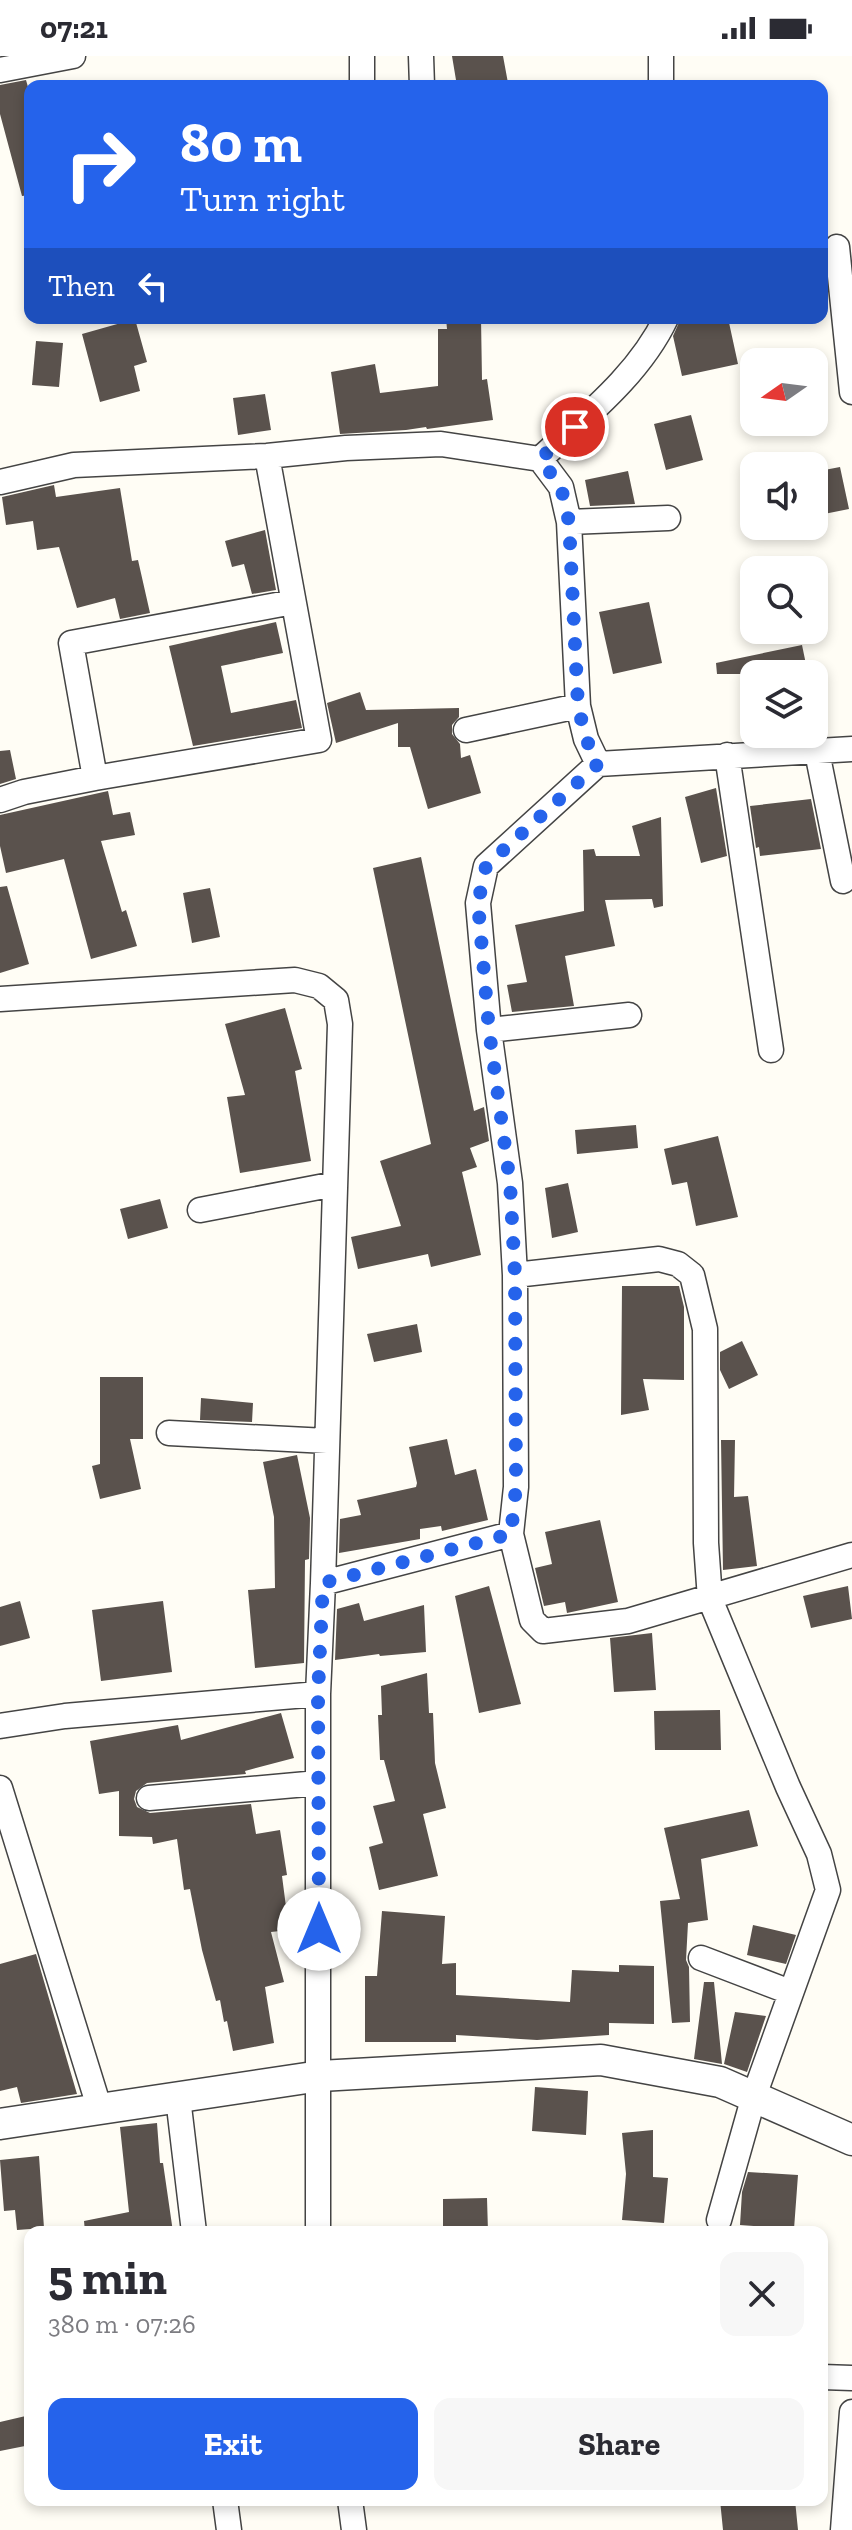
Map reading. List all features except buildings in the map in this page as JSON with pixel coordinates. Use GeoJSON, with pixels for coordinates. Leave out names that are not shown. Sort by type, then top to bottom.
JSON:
{"type":"FeatureCollection","features":[{"type":"Feature","properties":{"kind":"street"},"geometry":{"type":"LineString","coordinates":[[0,70],[41,75],[73,56]]}},
{"type":"Feature","properties":{"kind":"street"},"geometry":{"type":"LineString","coordinates":[[362,56],[362,80]]}},
{"type":"Feature","properties":{"kind":"street"},"geometry":{"type":"LineString","coordinates":[[421,56],[422,80]]}},
{"type":"Feature","properties":{"kind":"street"},"geometry":{"type":"LineString","coordinates":[[661,56],[661,80]]}},
{"type":"Feature","properties":{"kind":"street"},"geometry":{"type":"LineString","coordinates":[[837,247],[852,392]]}},
{"type":"Feature","properties":{"kind":"street"},"geometry":{"type":"LineString","coordinates":[[540,459],[610,394],[656,339],[663,324]]}},
{"type":"Feature","properties":{"kind":"street"},"geometry":{"type":"LineString","coordinates":[[0,482],[74,465],[267,456],[346,448],[441,444],[540,459],[561,487],[569,522],[578,706],[586,739],[598,764]]}},
{"type":"Feature","properties":{"kind":"street"},"geometry":{"type":"LineString","coordinates":[[0,800],[95,778],[319,740],[267,456]]}},
{"type":"Feature","properties":{"kind":"street"},"geometry":{"type":"LineString","coordinates":[[569,522],[668,518]]}},
{"type":"Feature","properties":{"kind":"street"},"geometry":{"type":"LineString","coordinates":[[95,778],[71,643],[293,602]]}},
{"type":"Feature","properties":{"kind":"street"},"geometry":{"type":"LineString","coordinates":[[466,730],[578,706]]}},
{"type":"Feature","properties":{"kind":"street"},"geometry":{"type":"LineString","coordinates":[[852,749],[598,764],[486,866],[478,903],[489,1030],[510,1183],[515,1275],[516,1487],[511,1534],[532,1620],[543,1631],[628,1621],[852,1555]]}},
{"type":"Feature","properties":{"kind":"street"},"geometry":{"type":"LineString","coordinates":[[817,752],[843,881]]}},
{"type":"Feature","properties":{"kind":"street"},"geometry":{"type":"LineString","coordinates":[[727,755],[771,1050]]}},
{"type":"Feature","properties":{"kind":"street"},"geometry":{"type":"LineString","coordinates":[[0,999],[295,980],[319,986],[336,1000],[340,1024],[318,1694],[320,2076],[317,2226]]}},
{"type":"Feature","properties":{"kind":"street"},"geometry":{"type":"LineString","coordinates":[[489,1030],[629,1015]]}},
{"type":"Feature","properties":{"kind":"street"},"geometry":{"type":"LineString","coordinates":[[200,1210],[335,1184]]}},
{"type":"Feature","properties":{"kind":"street"},"geometry":{"type":"LineString","coordinates":[[515,1275],[659,1259],[678,1264],[692,1275],[705,1329],[706,1543],[710,1599],[819,1854],[828,1890],[754,2096],[719,2220]]}},
{"type":"Feature","properties":{"kind":"street"},"geometry":{"type":"LineString","coordinates":[[169,1433],[327,1441]]}},
{"type":"Feature","properties":{"kind":"street"},"geometry":{"type":"LineString","coordinates":[[323,1583],[511,1534]]}},
{"type":"Feature","properties":{"kind":"street"},"geometry":{"type":"LineString","coordinates":[[0,1726],[65,1716],[318,1694]]}},
{"type":"Feature","properties":{"kind":"street"},"geometry":{"type":"LineString","coordinates":[[149,1798],[318,1783]]}},
{"type":"Feature","properties":{"kind":"street"},"geometry":{"type":"LineString","coordinates":[[0,1788],[100,2110]]}},
{"type":"Feature","properties":{"kind":"street"},"geometry":{"type":"LineString","coordinates":[[701,1958],[790,1992]]}},
{"type":"Feature","properties":{"kind":"street"},"geometry":{"type":"LineString","coordinates":[[0,2124],[320,2076],[601,2060],[720,2082],[852,2140]]}},
{"type":"Feature","properties":{"kind":"street"},"geometry":{"type":"LineString","coordinates":[[178,2098],[193,2226]]}},
{"type":"Feature","properties":{"kind":"street"},"geometry":{"type":"LineString","coordinates":[[828,2377],[852,2378]]}},
{"type":"Feature","properties":{"kind":"street"},"geometry":{"type":"LineString","coordinates":[[843,2530],[852,2412]]}},
{"type":"Feature","properties":{"kind":"street"},"geometry":{"type":"LineString","coordinates":[[226,2506],[229,2530]]}},
{"type":"Feature","properties":{"kind":"street"},"geometry":{"type":"LineString","coordinates":[[351,2506],[354,2530]]}},
{"type":"Feature","properties":{"kind":"route"},"geometry":{"type":"LineString","coordinates":[[319,1929],[318,1694],[323,1583],[511,1534],[516,1487],[515,1275],[510,1183],[489,1030],[478,903],[486,866],[598,764],[586,739],[578,706],[569,522],[561,487],[540,459],[575,427]]}}]}
